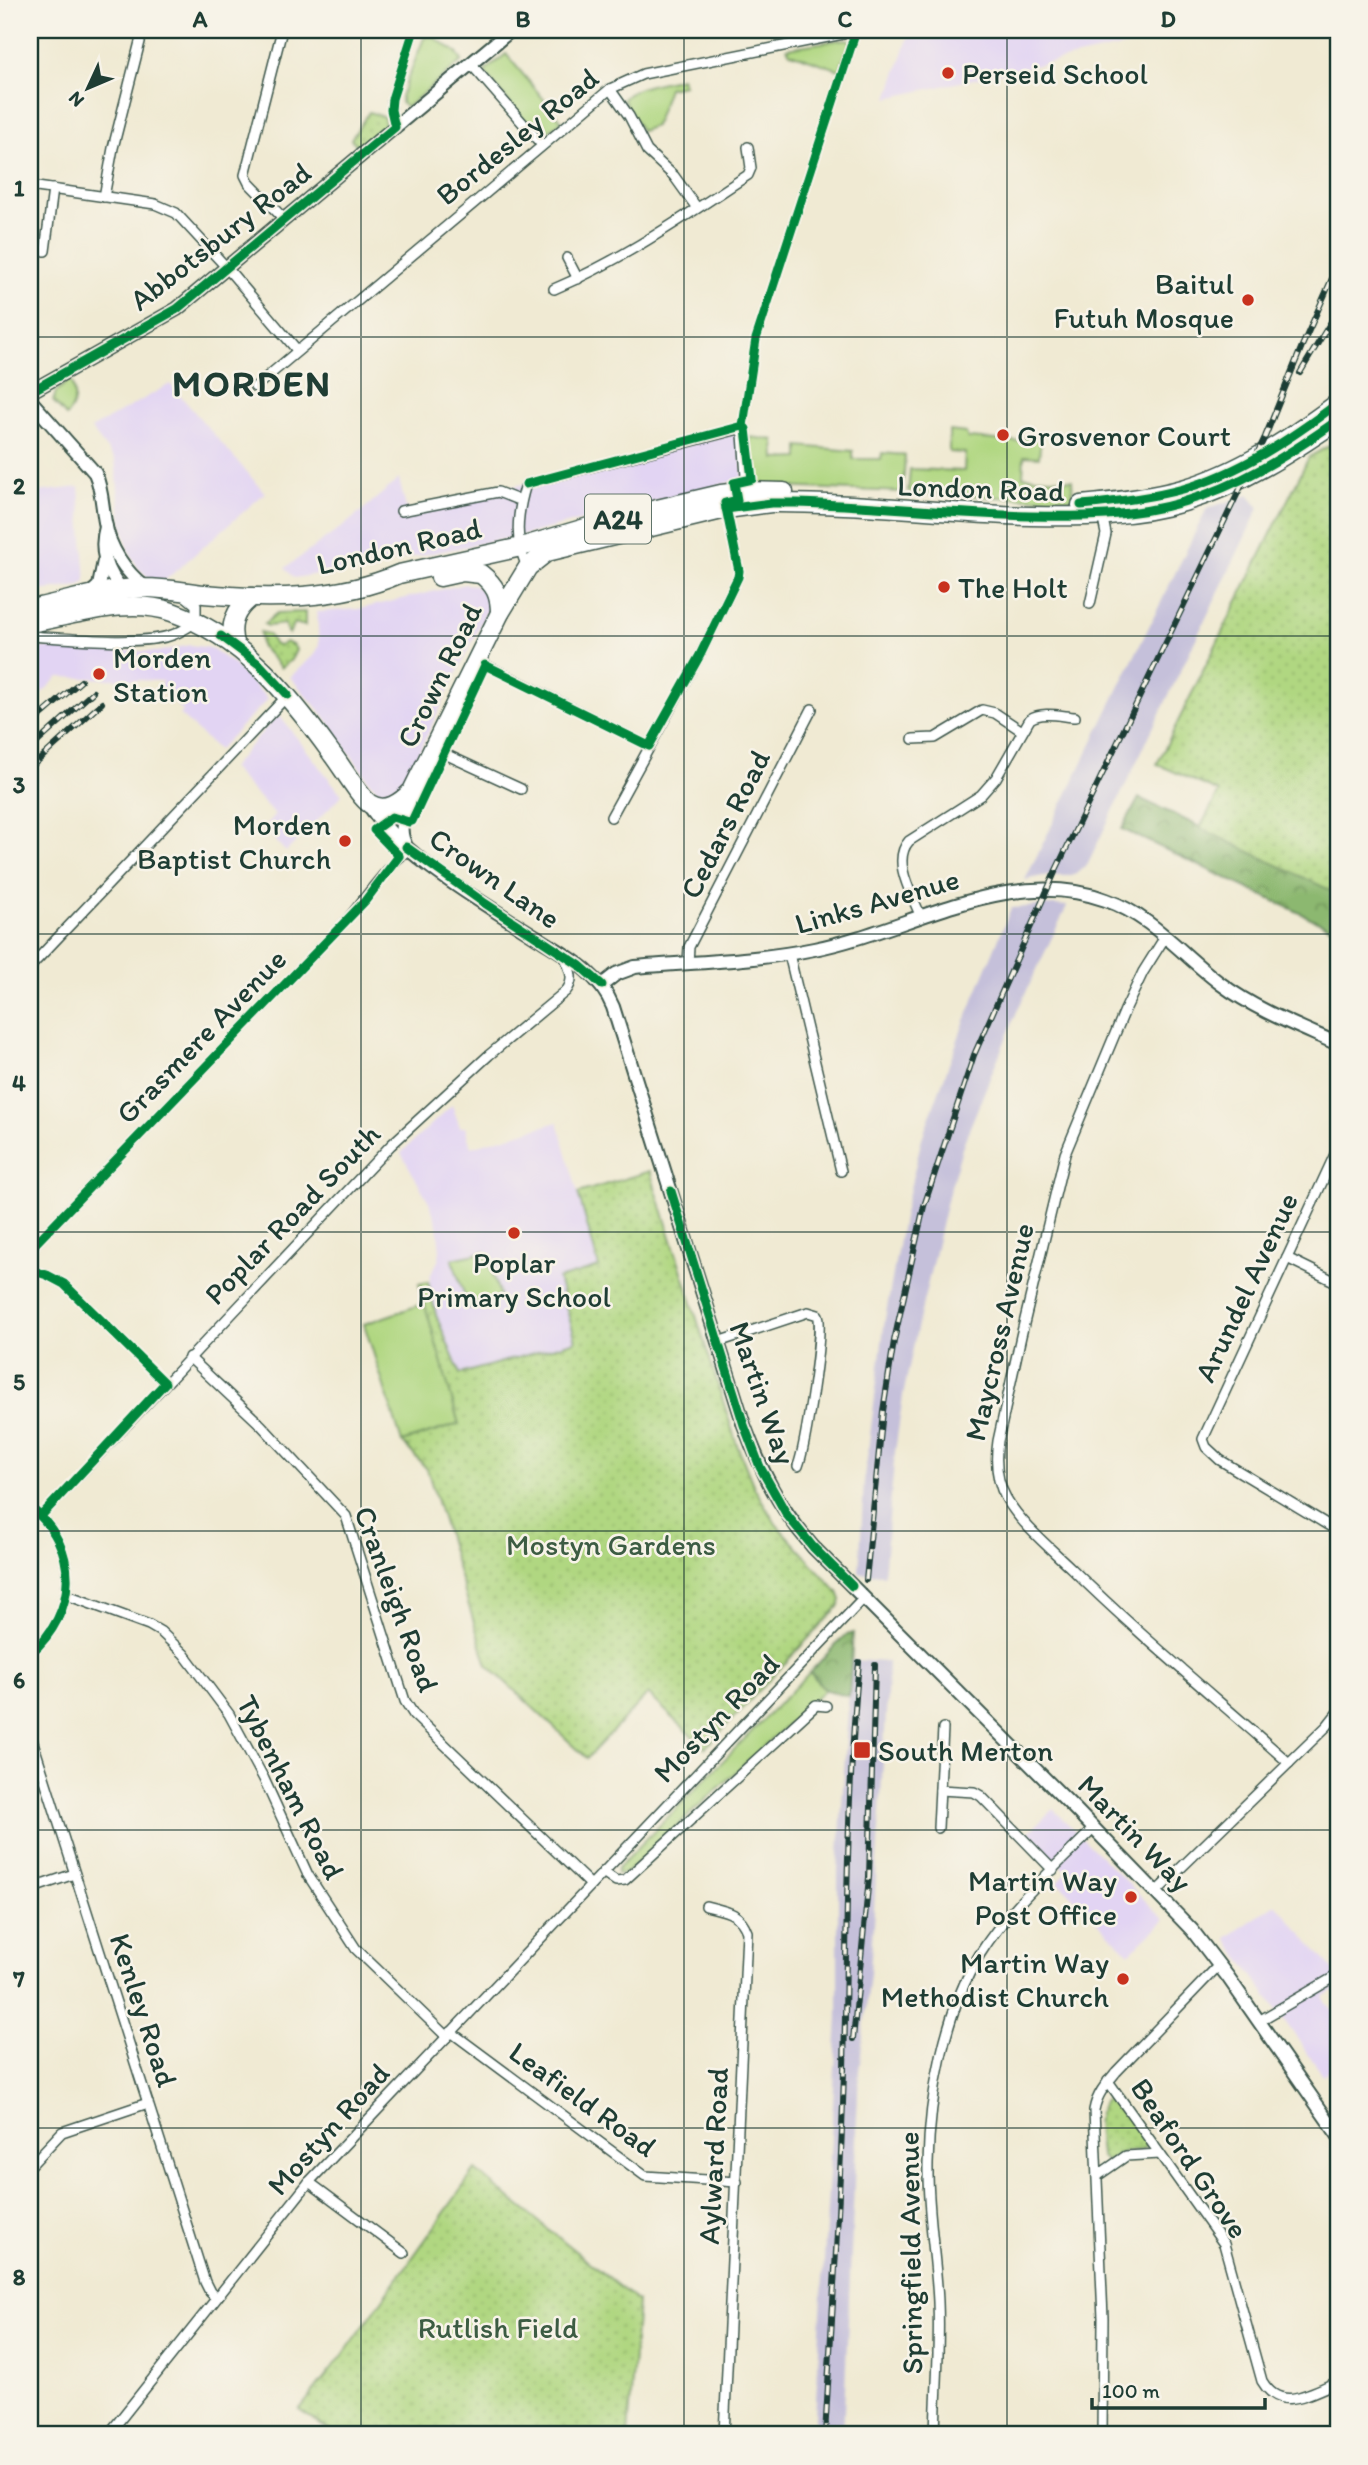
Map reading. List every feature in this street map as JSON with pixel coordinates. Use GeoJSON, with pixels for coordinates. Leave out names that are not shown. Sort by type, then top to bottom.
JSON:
{"type":"FeatureCollection","features":[{"type":"Feature","properties":{"kind":"highway","name":"London Road"},"geometry":{"type":"LineString","coordinates":[[30,609],[87,596],[146,588],[253,597],[306,595],[383,582],[399,574],[520,547],[623,517],[726,493],[747,491],[855,494],[1101,510],[1184,489],[1224,474],[1274,447],[1338,403]]}},
{"type":"Feature","properties":{"kind":"highway","name":"London Road"},"geometry":{"type":"LineString","coordinates":[[528,567],[548,552],[726,509],[771,503],[817,503],[1009,515],[1171,505],[1230,486],[1277,460],[1338,420]]}},
{"type":"Feature","properties":{"kind":"highway","name":"Crown Road"},"geometry":{"type":"LineString","coordinates":[[367,803],[385,808],[396,804],[412,792],[500,613],[528,567]]}},
{"type":"Feature","properties":{"kind":"highway","name":"A24"},"geometry":{"type":"LineString","coordinates":[[383,582],[427,579],[463,572],[481,574],[497,591],[500,613]]}},
{"type":"Feature","properties":{"kind":"highway"},"geometry":{"type":"LineString","coordinates":[[235,646],[231,635],[234,618],[240,608],[253,597]]}},
{"type":"Feature","properties":{"kind":"highway"},"geometry":{"type":"LineString","coordinates":[[30,623],[95,610],[130,607],[170,611],[196,622]]}},
{"type":"Feature","properties":{"kind":"highway","name":"Crown Lane"},"geometry":{"type":"LineString","coordinates":[[196,622],[260,665],[288,695],[367,803]]}},
{"type":"Feature","properties":{"kind":"main road","name":"Abbotsbury Road"},"geometry":{"type":"LineString","coordinates":[[30,392],[177,309],[511,30]]}},
{"type":"Feature","properties":{"kind":"main road"},"geometry":{"type":"LineString","coordinates":[[30,400],[95,473],[99,481],[106,527],[123,566],[146,588]]}},
{"type":"Feature","properties":{"kind":"main road"},"geometry":{"type":"LineString","coordinates":[[87,596],[99,586],[104,561],[102,541],[106,527]]}},
{"type":"Feature","properties":{"kind":"main road"},"geometry":{"type":"LineString","coordinates":[[104,561],[121,590],[147,608]]}},
{"type":"Feature","properties":{"kind":"main road","name":"Crown Road"},"geometry":{"type":"LineString","coordinates":[[407,848],[401,831],[412,792]]}},
{"type":"Feature","properties":{"kind":"main road","name":"Crown Lane"},"geometry":{"type":"LineString","coordinates":[[367,803],[381,823],[407,848],[586,969],[602,985]]}},
{"type":"Feature","properties":{"kind":"main road","name":"Links Avenue"},"geometry":{"type":"LineString","coordinates":[[602,985],[626,969],[789,954],[842,943],[920,915],[980,899],[1021,892],[1063,890],[1088,894],[1136,914],[1239,996],[1338,1044]]}},
{"type":"Feature","properties":{"kind":"main road","name":"Martin Way"},"geometry":{"type":"LineString","coordinates":[[602,985],[613,1007],[744,1425],[773,1493],[806,1539],[1192,1930],[1338,2135]]}},
{"type":"Feature","properties":{"kind":"street"},"geometry":{"type":"LineString","coordinates":[[104,197],[113,148],[143,30]]}},
{"type":"Feature","properties":{"kind":"street"},"geometry":{"type":"LineString","coordinates":[[282,30],[245,175],[249,183],[285,220]]}},
{"type":"Feature","properties":{"kind":"street"},"geometry":{"type":"LineString","coordinates":[[395,127],[391,110],[392,99],[414,30]]}},
{"type":"Feature","properties":{"kind":"street","name":"Bordesley Road"},"geometry":{"type":"LineString","coordinates":[[255,387],[610,89],[643,74],[843,34],[848,30]]}},
{"type":"Feature","properties":{"kind":"street"},"geometry":{"type":"LineString","coordinates":[[471,64],[542,145]]}},
{"type":"Feature","properties":{"kind":"street"},"geometry":{"type":"LineString","coordinates":[[610,89],[629,116],[647,151],[674,176],[697,208]]}},
{"type":"Feature","properties":{"kind":"street"},"geometry":{"type":"LineString","coordinates":[[554,289],[594,272],[748,175],[751,168],[748,147]]}},
{"type":"Feature","properties":{"kind":"street"},"geometry":{"type":"LineString","coordinates":[[30,186],[155,204],[176,213],[297,350]]}},
{"type":"Feature","properties":{"kind":"street"},"geometry":{"type":"LineString","coordinates":[[45,251],[53,189]]}},
{"type":"Feature","properties":{"kind":"street"},"geometry":{"type":"LineString","coordinates":[[567,258],[578,279]]}},
{"type":"Feature","properties":{"kind":"street"},"geometry":{"type":"LineString","coordinates":[[528,567],[520,547],[521,501],[526,484],[739,429],[743,434],[747,491]]}},
{"type":"Feature","properties":{"kind":"street"},"geometry":{"type":"LineString","coordinates":[[401,511],[498,492],[521,501]]}},
{"type":"Feature","properties":{"kind":"street"},"geometry":{"type":"LineString","coordinates":[[1090,604],[1105,534],[1101,510]]}},
{"type":"Feature","properties":{"kind":"street"},"geometry":{"type":"LineString","coordinates":[[611,817],[700,655],[738,577]]}},
{"type":"Feature","properties":{"kind":"street"},"geometry":{"type":"LineString","coordinates":[[30,636],[146,639],[169,636],[196,622],[196,605],[191,598],[180,592]]}},
{"type":"Feature","properties":{"kind":"street"},"geometry":{"type":"LineString","coordinates":[[476,660],[649,746]]}},
{"type":"Feature","properties":{"kind":"street"},"geometry":{"type":"LineString","coordinates":[[30,967],[288,695]]}},
{"type":"Feature","properties":{"kind":"street","name":"Cedars Road"},"geometry":{"type":"LineString","coordinates":[[688,963],[689,947],[811,709]]}},
{"type":"Feature","properties":{"kind":"street"},"geometry":{"type":"LineString","coordinates":[[913,739],[935,738],[982,710],[995,713],[1021,731]]}},
{"type":"Feature","properties":{"kind":"street"},"geometry":{"type":"LineString","coordinates":[[920,915],[904,870],[901,855],[904,847],[909,841],[981,795],[990,786],[1021,731],[1036,715],[1075,717]]}},
{"type":"Feature","properties":{"kind":"street"},"geometry":{"type":"LineString","coordinates":[[433,749],[521,789]]}},
{"type":"Feature","properties":{"kind":"street","name":"Grasmere Avenue"},"geometry":{"type":"LineString","coordinates":[[30,1257],[35,1244],[343,924],[407,848]]}},
{"type":"Feature","properties":{"kind":"street","name":"Maycross Avenue"},"geometry":{"type":"LineString","coordinates":[[1165,937],[1147,964],[1131,998],[1065,1154],[1001,1428],[996,1456],[997,1472],[1007,1499],[1044,1542],[1133,1627],[1289,1763]]}},
{"type":"Feature","properties":{"kind":"street","name":"Poplar Road South"},"geometry":{"type":"LineString","coordinates":[[41,1516],[164,1382],[391,1145],[489,1055],[570,986],[572,976],[563,954]]}},
{"type":"Feature","properties":{"kind":"street"},"geometry":{"type":"LineString","coordinates":[[789,954],[841,1171]]}},
{"type":"Feature","properties":{"kind":"street","name":"Arundel Avenue"},"geometry":{"type":"LineString","coordinates":[[1338,1148],[1204,1434],[1206,1447],[1220,1460],[1338,1531]]}},
{"type":"Feature","properties":{"kind":"street"},"geometry":{"type":"LineString","coordinates":[[1287,1258],[1338,1283]]}},
{"type":"Feature","properties":{"kind":"street"},"geometry":{"type":"LineString","coordinates":[[30,1270],[64,1284],[164,1382]]}},
{"type":"Feature","properties":{"kind":"street"},"geometry":{"type":"LineString","coordinates":[[718,1342],[808,1312],[818,1315],[820,1319],[817,1348],[798,1466]]}},
{"type":"Feature","properties":{"kind":"street","name":"Cranleigh Road"},"geometry":{"type":"LineString","coordinates":[[189,1357],[261,1425],[336,1502],[346,1516],[405,1701],[414,1715],[591,1885]]}},
{"type":"Feature","properties":{"kind":"street"},"geometry":{"type":"LineString","coordinates":[[30,1507],[41,1516],[60,1545],[68,1577],[67,1595],[59,1619],[30,1654]]}},
{"type":"Feature","properties":{"kind":"street","name":"Tybenham Road"},"geometry":{"type":"LineString","coordinates":[[67,1595],[149,1625],[161,1632],[184,1654],[233,1720],[264,1779],[308,1875],[350,1941],[369,1963],[449,2034]]}},
{"type":"Feature","properties":{"kind":"street","name":"Mostyn Road"},"geometry":{"type":"LineString","coordinates":[[108,2435],[309,2182],[864,1598]]}},
{"type":"Feature","properties":{"kind":"street","name":"Mostyn Road"},"geometry":{"type":"LineString","coordinates":[[603,1872],[616,1881],[625,1880],[816,1705],[826,1706]]}},
{"type":"Feature","properties":{"kind":"street"},"geometry":{"type":"LineString","coordinates":[[1156,1892],[1338,1712]]}},
{"type":"Feature","properties":{"kind":"street"},"geometry":{"type":"LineString","coordinates":[[938,1828],[943,1728]]}},
{"type":"Feature","properties":{"kind":"street","name":"Kenley Road"},"geometry":{"type":"LineString","coordinates":[[30,1733],[205,2282],[209,2292],[216,2298]]}},
{"type":"Feature","properties":{"kind":"street"},"geometry":{"type":"LineString","coordinates":[[940,1790],[974,1792],[981,1796],[1053,1870]]}},
{"type":"Feature","properties":{"kind":"street","name":"Springfield Avenue"},"geometry":{"type":"LineString","coordinates":[[935,2435],[938,2305],[928,2164],[940,2066],[956,2006],[978,1957],[1005,1920],[1094,1828]]}},
{"type":"Feature","properties":{"kind":"street"},"geometry":{"type":"LineString","coordinates":[[30,1889],[74,1874]]}},
{"type":"Feature","properties":{"kind":"street","name":"Aylward Road"},"geometry":{"type":"LineString","coordinates":[[706,1906],[732,1912],[738,1916],[747,1932],[724,2435]]}},
{"type":"Feature","properties":{"kind":"street"},"geometry":{"type":"LineString","coordinates":[[1102,2435],[1103,2318],[1094,2110],[1099,2094],[1108,2081],[1219,1965]]}},
{"type":"Feature","properties":{"kind":"street"},"geometry":{"type":"LineString","coordinates":[[1259,2021],[1338,1975]]}},
{"type":"Feature","properties":{"kind":"street","name":"Leafield Road"},"geometry":{"type":"LineString","coordinates":[[449,2034],[645,2176],[737,2182]]}},
{"type":"Feature","properties":{"kind":"street","name":"Beaford Grove"},"geometry":{"type":"LineString","coordinates":[[1108,2081],[1224,2244],[1262,2381],[1268,2391],[1275,2397],[1289,2399],[1338,2382]]}},
{"type":"Feature","properties":{"kind":"street"},"geometry":{"type":"LineString","coordinates":[[30,2166],[62,2132],[148,2104]]}},
{"type":"Feature","properties":{"kind":"street"},"geometry":{"type":"LineString","coordinates":[[1097,2176],[1126,2156],[1160,2154]]}},
{"type":"Feature","properties":{"kind":"street"},"geometry":{"type":"LineString","coordinates":[[309,2182],[404,2253]]}},
{"type":"Feature","properties":{"kind":"shaded area","name":"Perseid School"},"geometry":{"type":"Polygon","coordinates":[[[911,30],[1228,30],[1114,48],[888,98],[911,30]]]}},
{"type":"Feature","properties":{"kind":"shaded area"},"geometry":{"type":"Polygon","coordinates":[[[170,384],[265,493],[163,582],[151,580],[138,568],[129,551],[122,524],[115,460],[91,429],[170,384]]]}},
{"type":"Feature","properties":{"kind":"shaded area"},"geometry":{"type":"Polygon","coordinates":[[[740,432],[743,479],[520,536],[392,561],[294,578],[285,568],[345,525],[399,479],[407,512],[740,432]]]}},
{"type":"Feature","properties":{"kind":"shaded area"},"geometry":{"type":"Polygon","coordinates":[[[79,487],[86,581],[79,586],[30,592],[30,493],[79,487]]]}},
{"type":"Feature","properties":{"kind":"shaded area"},"geometry":{"type":"Polygon","coordinates":[[[1249,495],[1259,508],[1086,867],[1072,876],[1043,876],[1025,880],[1207,508],[1249,495]]]}},
{"type":"Feature","properties":{"kind":"shaded area"},"geometry":{"type":"Polygon","coordinates":[[[465,584],[474,585],[486,593],[489,600],[488,609],[404,783],[393,793],[381,793],[368,780],[325,717],[290,677],[316,653],[319,645],[317,612],[359,609],[465,584]]]}},
{"type":"Feature","properties":{"kind":"shaded area"},"geometry":{"type":"Polygon","coordinates":[[[190,645],[210,648],[232,663],[268,699],[218,750],[180,715],[183,711],[158,687],[163,681],[59,677],[30,704],[30,647],[157,652],[190,645]]]}},
{"type":"Feature","properties":{"kind":"shaded area"},"geometry":{"type":"Polygon","coordinates":[[[278,714],[342,795],[286,852],[263,828],[275,815],[231,768],[278,714]]]}},
{"type":"Feature","properties":{"kind":"shaded area"},"geometry":{"type":"Polygon","coordinates":[[[1067,906],[1018,1009],[964,1142],[948,1196],[903,1396],[884,1575],[859,1573],[864,1482],[885,1319],[903,1218],[922,1138],[964,1023],[1011,908],[1067,906]]]}},
{"type":"Feature","properties":{"kind":"shaded area","name":"Poplar Primary School"},"geometry":{"type":"Polygon","coordinates":[[[452,1105],[460,1127],[465,1127],[471,1147],[558,1122],[599,1268],[576,1341],[460,1374],[429,1290],[430,1276],[439,1259],[437,1224],[429,1202],[401,1153],[452,1105]]]}},
{"type":"Feature","properties":{"kind":"shaded area"},"geometry":{"type":"Polygon","coordinates":[[[851,1660],[888,1662],[887,1698],[870,1974],[859,2071],[843,2435],[814,2435],[838,2017],[838,1870],[851,1660]]]}},
{"type":"Feature","properties":{"kind":"shaded area"},"geometry":{"type":"Polygon","coordinates":[[[1053,1809],[1165,1920],[1129,1954],[1058,1882],[1067,1872],[1028,1833],[1053,1809]]]}},
{"type":"Feature","properties":{"kind":"shaded area"},"geometry":{"type":"Polygon","coordinates":[[[1276,1904],[1338,1975],[1338,1987],[1323,1997],[1338,2018],[1338,2064],[1323,2075],[1226,1938],[1276,1904]]]}},
{"type":"Feature","properties":{"kind":"green space"},"geometry":{"type":"Polygon","coordinates":[[[432,36],[456,52],[462,61],[407,107],[401,103],[401,96],[424,38],[432,36]]]}},
{"type":"Feature","properties":{"kind":"green space"},"geometry":{"type":"Polygon","coordinates":[[[851,40],[840,70],[790,53],[787,48],[851,40]]]}},
{"type":"Feature","properties":{"kind":"green space"},"geometry":{"type":"Polygon","coordinates":[[[506,54],[562,121],[540,138],[485,71],[506,54]]]}},
{"type":"Feature","properties":{"kind":"green space"},"geometry":{"type":"Polygon","coordinates":[[[681,78],[684,85],[668,88],[655,126],[641,131],[623,99],[642,88],[681,78]]]}},
{"type":"Feature","properties":{"kind":"green space"},"geometry":{"type":"Polygon","coordinates":[[[369,112],[384,117],[385,127],[360,148],[351,139],[369,112]]]}},
{"type":"Feature","properties":{"kind":"green space"},"geometry":{"type":"Polygon","coordinates":[[[70,379],[74,398],[72,408],[66,416],[53,401],[56,392],[70,379]]]}},
{"type":"Feature","properties":{"kind":"green space"},"geometry":{"type":"Polygon","coordinates":[[[949,431],[966,433],[968,438],[1024,442],[1025,436],[1041,438],[1039,457],[1024,456],[1023,476],[1072,480],[1073,499],[908,492],[910,469],[964,471],[965,453],[949,452],[949,431]]]}},
{"type":"Feature","properties":{"kind":"green space"},"geometry":{"type":"Polygon","coordinates":[[[749,437],[774,440],[775,459],[799,458],[799,446],[853,451],[853,459],[881,459],[882,453],[905,455],[903,492],[754,486],[749,437]]]}},
{"type":"Feature","properties":{"kind":"green space"},"geometry":{"type":"Polygon","coordinates":[[[1338,441],[1338,894],[1200,828],[1219,792],[1157,764],[1309,457],[1338,441]]]}},
{"type":"Feature","properties":{"kind":"green space"},"geometry":{"type":"Polygon","coordinates":[[[305,612],[305,626],[294,623],[289,634],[284,624],[264,624],[277,613],[305,612]]]}},
{"type":"Feature","properties":{"kind":"green space"},"geometry":{"type":"Polygon","coordinates":[[[260,632],[268,634],[275,645],[286,642],[294,646],[296,650],[291,660],[281,668],[261,646],[260,632]]]}},
{"type":"Feature","properties":{"kind":"green space"},"geometry":{"type":"Polygon","coordinates":[[[1139,798],[1338,892],[1338,931],[1122,829],[1139,798]]]}},
{"type":"Feature","properties":{"kind":"green space","name":"Mostyn Gardens"},"geometry":{"type":"Polygon","coordinates":[[[650,1171],[737,1445],[754,1487],[776,1524],[838,1592],[841,1600],[839,1606],[705,1748],[648,1694],[587,1758],[487,1665],[427,1469],[402,1442],[459,1424],[419,1284],[428,1282],[436,1315],[460,1374],[576,1341],[558,1279],[599,1267],[578,1193],[650,1171]]]}},
{"type":"Feature","properties":{"kind":"green space"},"geometry":{"type":"Polygon","coordinates":[[[485,1252],[500,1296],[469,1308],[452,1259],[485,1252]]]}},
{"type":"Feature","properties":{"kind":"green space"},"geometry":{"type":"Polygon","coordinates":[[[425,1303],[459,1424],[402,1442],[364,1324],[425,1303]]]}},
{"type":"Feature","properties":{"kind":"green space"},"geometry":{"type":"Polygon","coordinates":[[[853,1633],[849,1696],[825,1690],[810,1672],[844,1636],[853,1633]]]}},
{"type":"Feature","properties":{"kind":"green space"},"geometry":{"type":"Polygon","coordinates":[[[810,1672],[825,1690],[626,1873],[617,1874],[617,1869],[810,1672]]]}},
{"type":"Feature","properties":{"kind":"green space"},"geometry":{"type":"Polygon","coordinates":[[[1109,2098],[1117,2100],[1146,2142],[1146,2146],[1141,2150],[1122,2152],[1107,2162],[1100,2156],[1097,2124],[1100,2109],[1109,2098]]]}},
{"type":"Feature","properties":{"kind":"green space","name":"Rutlish Field"},"geometry":{"type":"Polygon","coordinates":[[[475,2170],[638,2302],[628,2435],[336,2435],[299,2410],[343,2355],[475,2170]]]}},
{"type":"Feature","properties":{"kind":"railway"},"geometry":{"type":"LineString","coordinates":[[866,1580],[883,1411],[894,1341],[924,1206],[974,1055],[1056,870],[1265,437],[1338,265]]}},
{"type":"Feature","properties":{"kind":"railway"},"geometry":{"type":"LineString","coordinates":[[1300,373],[1338,310]]}},
{"type":"Feature","properties":{"kind":"railway"},"geometry":{"type":"LineString","coordinates":[[30,725],[81,681]]}},
{"type":"Feature","properties":{"kind":"railway"},"geometry":{"type":"LineString","coordinates":[[30,749],[93,692]]}},
{"type":"Feature","properties":{"kind":"railway"},"geometry":{"type":"LineString","coordinates":[[30,768],[102,703]]}},
{"type":"Feature","properties":{"kind":"railway"},"geometry":{"type":"LineString","coordinates":[[825,2435],[841,2161],[849,1815],[859,1662]]}},
{"type":"Feature","properties":{"kind":"railway"},"geometry":{"type":"LineString","coordinates":[[853,2039],[869,1877],[875,1665]]}},
{"type":"Feature","properties":{"kind":"cycle path"},"geometry":{"type":"LineString","coordinates":[[30,392],[177,309],[395,127],[391,110],[392,99],[414,30]]}},
{"type":"Feature","properties":{"kind":"cycle path"},"geometry":{"type":"LineString","coordinates":[[30,1257],[35,1244],[365,901],[399,856],[374,830],[392,817],[412,821],[485,665],[649,746],[700,655],[738,577],[725,503],[737,500],[734,483],[752,479],[746,429],[743,426],[756,339],[856,31],[853,30]]}},
{"type":"Feature","properties":{"kind":"cycle path"},"geometry":{"type":"LineString","coordinates":[[1081,505],[1158,495],[1225,474],[1265,453],[1338,403]]}},
{"type":"Feature","properties":{"kind":"cycle path"},"geometry":{"type":"LineString","coordinates":[[726,509],[795,503],[1029,516],[1087,516],[1145,511],[1183,502],[1225,487],[1283,457],[1338,420]]}},
{"type":"Feature","properties":{"kind":"cycle path"},"geometry":{"type":"LineString","coordinates":[[526,484],[743,426]]}},
{"type":"Feature","properties":{"kind":"cycle path"},"geometry":{"type":"LineString","coordinates":[[221,636],[260,665],[288,695]]}},
{"type":"Feature","properties":{"kind":"cycle path"},"geometry":{"type":"LineString","coordinates":[[406,847],[579,965],[602,985]]}},
{"type":"Feature","properties":{"kind":"cycle path"},"geometry":{"type":"LineString","coordinates":[[671,1191],[744,1425],[760,1467],[787,1515],[813,1547],[852,1586]]}},
{"type":"Feature","properties":{"kind":"cycle path"},"geometry":{"type":"LineString","coordinates":[[30,1270],[64,1284],[165,1383],[41,1516]]}},
{"type":"Feature","properties":{"kind":"cycle path"},"geometry":{"type":"LineString","coordinates":[[30,1507],[47,1523],[58,1541],[65,1560],[67,1580],[65,1600],[57,1619],[46,1638],[30,1654]]}},
{"type":"Feature","properties":{"kind":"place","name":"Perseid School"},"geometry":{"type":"Point","coordinates":[948,73]}},
{"type":"Feature","properties":{"kind":"place","name":"Baitul Futuh Mosque"},"geometry":{"type":"Point","coordinates":[1248,300]}},
{"type":"Feature","properties":{"kind":"place","name":"Grosvenor Court"},"geometry":{"type":"Point","coordinates":[1003,435]}},
{"type":"Feature","properties":{"kind":"place","name":"The Holt"},"geometry":{"type":"Point","coordinates":[944,587]}},
{"type":"Feature","properties":{"kind":"place","name":"Morden Station"},"geometry":{"type":"Point","coordinates":[99,674]}},
{"type":"Feature","properties":{"kind":"place","name":"Morden Baptist Church"},"geometry":{"type":"Point","coordinates":[345,841]}},
{"type":"Feature","properties":{"kind":"place","name":"Poplar Primary School"},"geometry":{"type":"Point","coordinates":[514,1233]}},
{"type":"Feature","properties":{"kind":"place","name":"South Merton"},"geometry":{"type":"Point","coordinates":[862,1750]}},
{"type":"Feature","properties":{"kind":"place","name":"Martin Way Post Office"},"geometry":{"type":"Point","coordinates":[1131,1897]}},
{"type":"Feature","properties":{"kind":"place","name":"Martin Way Methodist Church"},"geometry":{"type":"Point","coordinates":[1123,1979]}},
{"type":"Feature","properties":{"kind":"district","name":"MORDEN"},"geometry":{"type":"Point","coordinates":[252,383]}}]}
